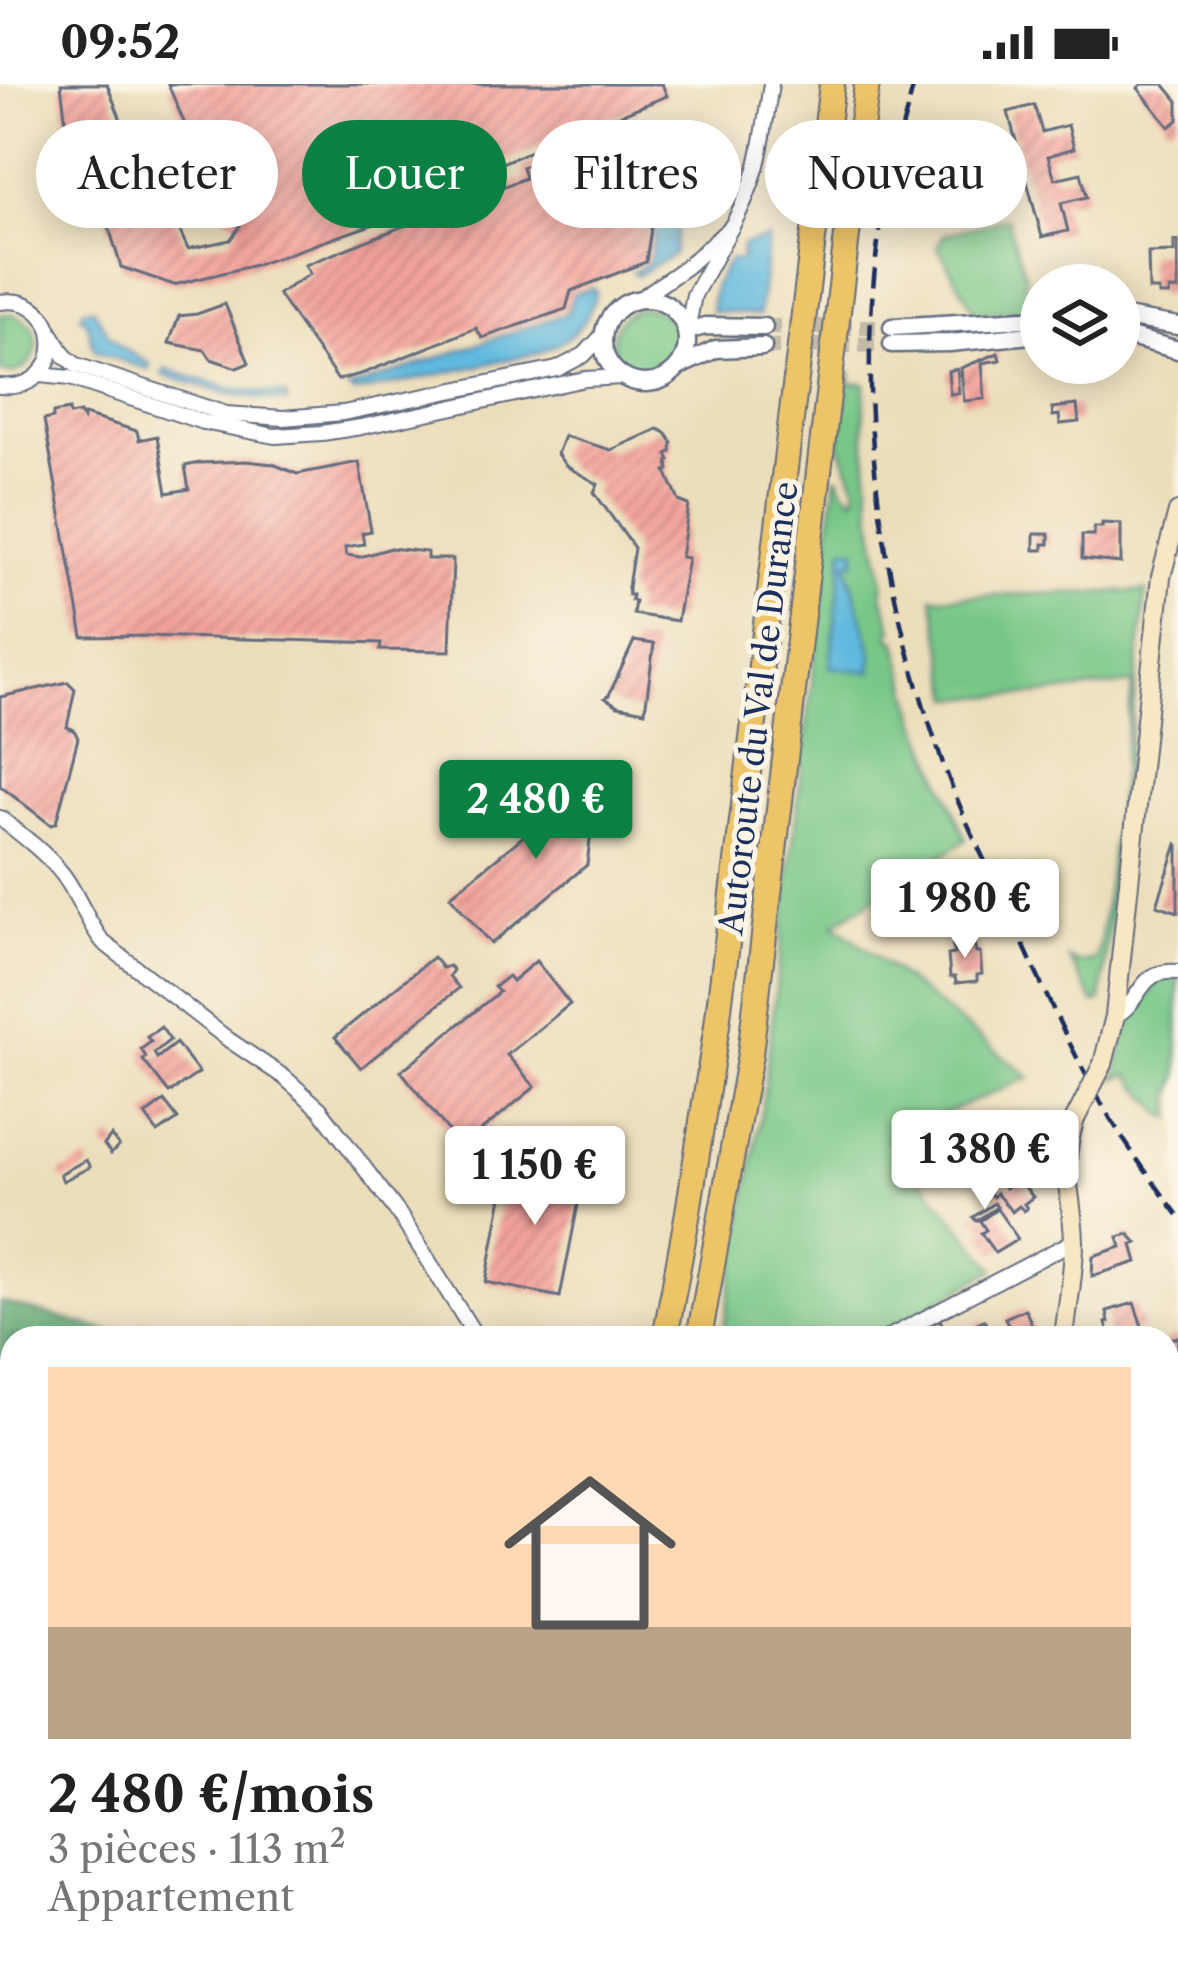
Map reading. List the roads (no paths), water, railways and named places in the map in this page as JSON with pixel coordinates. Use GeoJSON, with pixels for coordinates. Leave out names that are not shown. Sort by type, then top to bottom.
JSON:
{"type":"FeatureCollection","features":[{"type":"Feature","properties":{"kind":"highway","name":"Autoroute du Val de Durance"},"geometry":{"type":"LineString","coordinates":[[667,1326],[717,1025],[832,84]]}},
{"type":"Feature","properties":{"kind":"highway","name":"Autoroute du Val de Durance"},"geometry":{"type":"LineString","coordinates":[[701,1326],[750,1054],[867,84]]}},
{"type":"Feature","properties":{"kind":"main road"},"geometry":{"type":"LineString","coordinates":[[1065,1326],[1074,1241],[1066,1156],[1075,1119],[1102,1064],[1114,1016],[1156,612],[1177,517]]}},
{"type":"Feature","properties":{"kind":"street"},"geometry":{"type":"LineString","coordinates":[[741,211],[759,168],[770,84]]}},
{"type":"Feature","properties":{"kind":"street"},"geometry":{"type":"LineString","coordinates":[[623,377],[607,359],[606,325],[619,308],[686,267],[730,228]]}},
{"type":"Feature","properties":{"kind":"street"},"geometry":{"type":"LineString","coordinates":[[680,366],[686,355],[694,295],[731,228]]}},
{"type":"Feature","properties":{"kind":"street"},"geometry":{"type":"LineString","coordinates":[[0,288],[8,302],[34,308],[41,315],[65,356],[76,365],[226,414],[283,418],[343,413],[556,369],[584,355],[603,335]]}},
{"type":"Feature","properties":{"kind":"street"},"geometry":{"type":"LineString","coordinates":[[641,298],[675,310],[687,331]]}},
{"type":"Feature","properties":{"kind":"street"},"geometry":{"type":"LineString","coordinates":[[1140,320],[1178,326]]}},
{"type":"Feature","properties":{"kind":"street"},"geometry":{"type":"LineString","coordinates":[[1020,321],[892,336],[950,343],[1020,336]]}},
{"type":"Feature","properties":{"kind":"street"},"geometry":{"type":"LineString","coordinates":[[687,331],[705,326],[764,327]]}},
{"type":"Feature","properties":{"kind":"street"},"geometry":{"type":"LineString","coordinates":[[0,386],[25,384],[40,374],[48,363],[52,335]]}},
{"type":"Feature","properties":{"kind":"street"},"geometry":{"type":"LineString","coordinates":[[1140,340],[1178,350]]}},
{"type":"Feature","properties":{"kind":"street"},"geometry":{"type":"LineString","coordinates":[[40,374],[70,378],[203,422],[275,436],[322,433],[585,379],[657,382],[699,355],[763,347]]}},
{"type":"Feature","properties":{"kind":"street"},"geometry":{"type":"LineString","coordinates":[[0,818],[63,875],[104,942],[229,1040],[284,1076],[320,1109],[399,1214],[469,1326]]}},
{"type":"Feature","properties":{"kind":"street"},"geometry":{"type":"LineString","coordinates":[[1114,1016],[1129,1009],[1153,974],[1178,973]]}},
{"type":"Feature","properties":{"kind":"street"},"geometry":{"type":"LineString","coordinates":[[910,1326],[1074,1241]]}},
{"type":"Feature","properties":{"kind":"water"},"geometry":{"type":"Polygon","coordinates":[[[656,228],[677,228],[674,254],[638,275],[633,273],[649,262],[656,228]]]}},
{"type":"Feature","properties":{"kind":"water"},"geometry":{"type":"Polygon","coordinates":[[[768,239],[759,315],[711,311],[714,287],[729,260],[741,261],[742,245],[768,239]]]}},
{"type":"Feature","properties":{"kind":"water"},"geometry":{"type":"Polygon","coordinates":[[[596,291],[593,303],[583,322],[548,349],[354,393],[348,389],[563,315],[573,294],[596,291]]]}},
{"type":"Feature","properties":{"kind":"water"},"geometry":{"type":"Polygon","coordinates":[[[93,308],[109,335],[150,364],[149,370],[97,352],[80,316],[93,308]]]}},
{"type":"Feature","properties":{"kind":"water"},"geometry":{"type":"Polygon","coordinates":[[[165,369],[228,388],[286,395],[287,402],[228,394],[163,375],[165,369]]]}},
{"type":"Feature","properties":{"kind":"water"},"geometry":{"type":"Polygon","coordinates":[[[844,547],[856,549],[855,562],[846,563],[873,655],[871,672],[830,667],[844,547]]]}},
{"type":"Feature","properties":{"kind":"tunnel"},"geometry":{"type":"LineString","coordinates":[[764,327],[892,327]]}},
{"type":"Feature","properties":{"kind":"tunnel"},"geometry":{"type":"LineString","coordinates":[[763,347],[892,344]]}},
{"type":"Feature","properties":{"kind":"railway"},"geometry":{"type":"LineString","coordinates":[[914,84],[887,190],[870,332],[876,476],[900,618],[948,776],[1041,984],[1111,1120],[1178,1215]]}}]}
